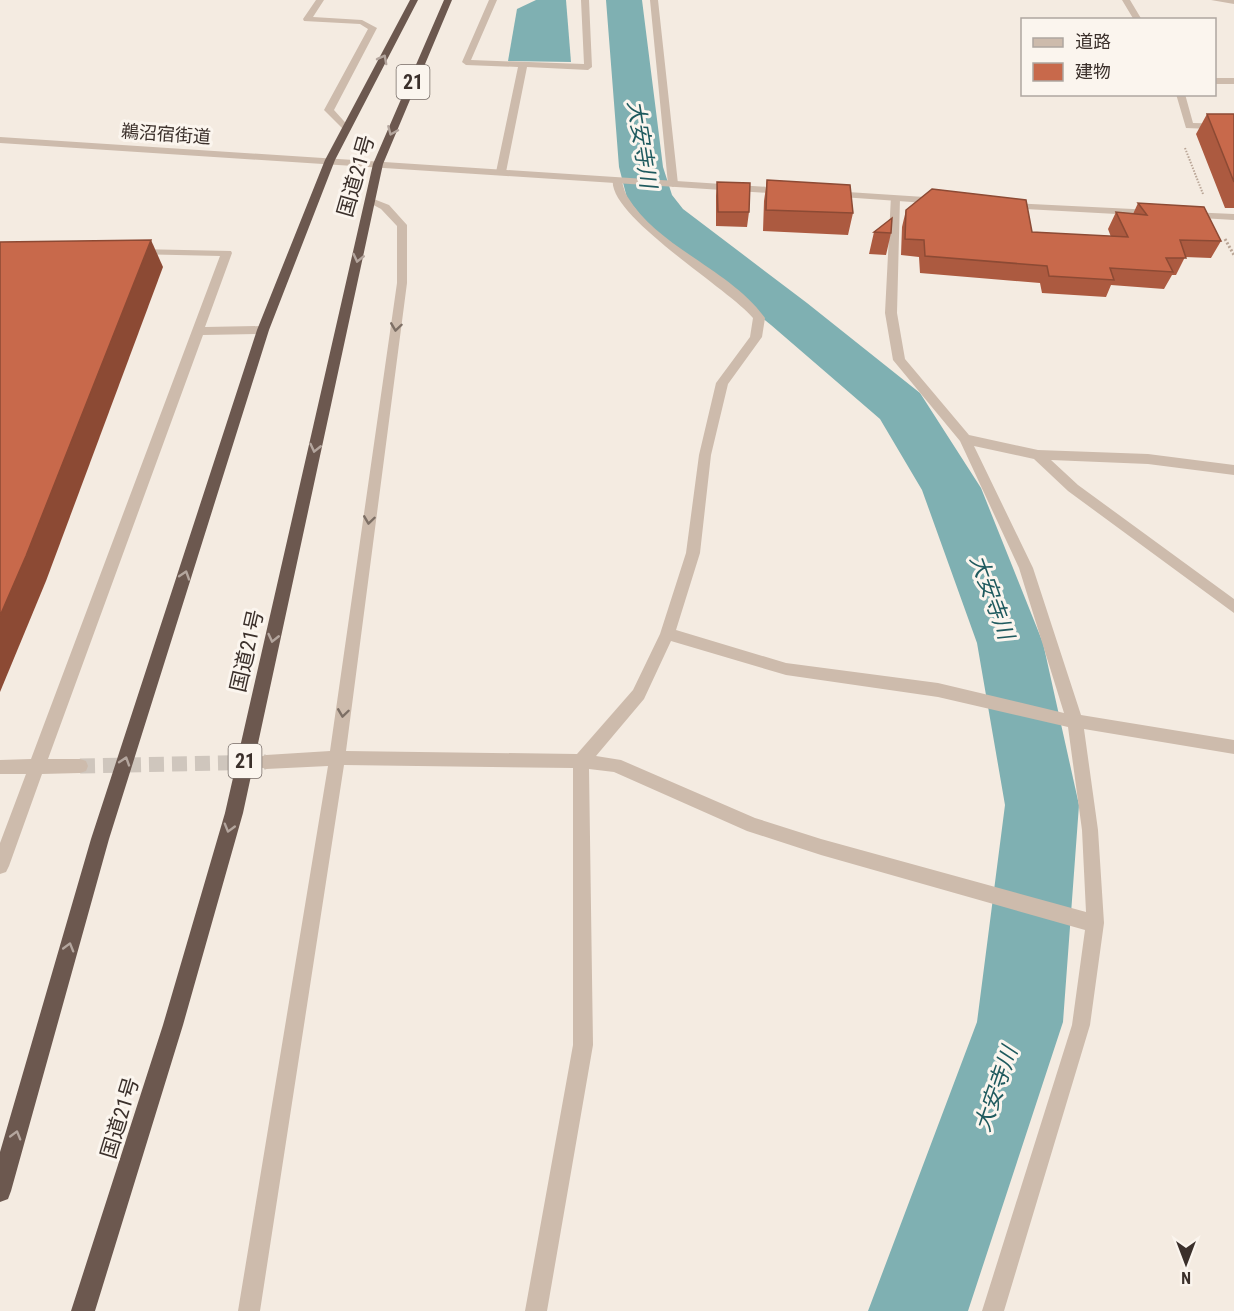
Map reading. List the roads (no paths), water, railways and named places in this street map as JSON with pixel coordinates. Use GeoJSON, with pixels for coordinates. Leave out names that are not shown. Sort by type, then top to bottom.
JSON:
{"type":"FeatureCollection","features":[{"type":"Feature","properties":{"kind":"highway","name":"国道21号"},"geometry":{"type":"LineString","coordinates":[[0,1191],[100,840],[263,330],[330,160],[414,0]]}},
{"type":"Feature","properties":{"kind":"highway","name":"国道21号"},"geometry":{"type":"LineString","coordinates":[[83,1311],[173,1025],[234,813],[378,164],[448,0]]}},
{"type":"Feature","properties":{"kind":"street"},"geometry":{"type":"LineString","coordinates":[[320,0],[307,19],[362,22],[372,28],[329,110],[346,129]]}},
{"type":"Feature","properties":{"kind":"street"},"geometry":{"type":"LineString","coordinates":[[493,0],[466,62],[588,67],[585,0]]}},
{"type":"Feature","properties":{"kind":"street"},"geometry":{"type":"LineString","coordinates":[[654,0],[668,184]]}},
{"type":"Feature","properties":{"kind":"street"},"geometry":{"type":"LineString","coordinates":[[1126,0],[1137,18]]}},
{"type":"Feature","properties":{"kind":"street"},"geometry":{"type":"LineString","coordinates":[[1215,0],[1234,2]]}},
{"type":"Feature","properties":{"kind":"street"},"geometry":{"type":"LineString","coordinates":[[501,172],[523,64]]}},
{"type":"Feature","properties":{"kind":"street"},"geometry":{"type":"LineString","coordinates":[[1216,81],[1234,81]]}},
{"type":"Feature","properties":{"kind":"street"},"geometry":{"type":"LineString","coordinates":[[1181,96],[1189,126],[1234,127]]}},
{"type":"Feature","properties":{"kind":"street","name":"鵜沼宿街道"},"geometry":{"type":"LineString","coordinates":[[0,140],[790,191]]}},
{"type":"Feature","properties":{"kind":"street"},"geometry":{"type":"LineString","coordinates":[[536,1311],[583,1045],[581,761],[639,694],[667,634],[693,553],[705,455],[722,383],[756,337],[759,318],[744,301],[653,231],[622,198],[617,189],[621,181]]}},
{"type":"Feature","properties":{"kind":"street"},"geometry":{"type":"LineString","coordinates":[[825,194],[954,202]]}},
{"type":"Feature","properties":{"kind":"street"},"geometry":{"type":"LineString","coordinates":[[895,198],[891,313],[899,360],[965,440],[1026,568],[1075,721],[1090,830],[1095,923],[1081,1025],[993,1311]]}},
{"type":"Feature","properties":{"kind":"street"},"geometry":{"type":"LineString","coordinates":[[249,1311],[337,758],[402,283],[402,225],[385,207],[371,201]]}},
{"type":"Feature","properties":{"kind":"street"},"geometry":{"type":"LineString","coordinates":[[1000,206],[1165,214]]}},
{"type":"Feature","properties":{"kind":"street"},"geometry":{"type":"LineString","coordinates":[[1176,215],[1234,217]]}},
{"type":"Feature","properties":{"kind":"street"},"geometry":{"type":"LineString","coordinates":[[0,866],[227,253],[119,252]]}},
{"type":"Feature","properties":{"kind":"street"},"geometry":{"type":"LineString","coordinates":[[198,331],[263,330]]}},
{"type":"Feature","properties":{"kind":"street"},"geometry":{"type":"LineString","coordinates":[[965,440],[1038,455],[1148,459],[1234,470]]}},
{"type":"Feature","properties":{"kind":"street"},"geometry":{"type":"LineString","coordinates":[[1038,455],[1073,488],[1234,607]]}},
{"type":"Feature","properties":{"kind":"street"},"geometry":{"type":"LineString","coordinates":[[667,634],[786,669],[938,690],[993,701],[1056,718],[1234,747]]}},
{"type":"Feature","properties":{"kind":"street"},"geometry":{"type":"LineString","coordinates":[[266,762],[337,758],[581,761],[615,765],[753,825],[821,848],[1095,923]]}},
{"type":"Feature","properties":{"kind":"street"},"geometry":{"type":"LineString","coordinates":[[0,767],[80,766]]}},
{"type":"Feature","properties":{"kind":"water"},"geometry":{"type":"Polygon","coordinates":[[[536,0],[566,0],[571,62],[508,61],[517,9],[536,0]]]}},
{"type":"Feature","properties":{"kind":"waterway","name":"大安寺川"},"geometry":{"type":"LineString","coordinates":[[624,0],[641,167],[650,198],[667,219],[789,314],[900,406],[951,488],[1010,643],[1042,805],[1020,1022],[918,1311]]}},
{"type":"Feature","properties":{"kind":"tunnel"},"geometry":{"type":"LineString","coordinates":[[80,766],[266,762]]}}]}
